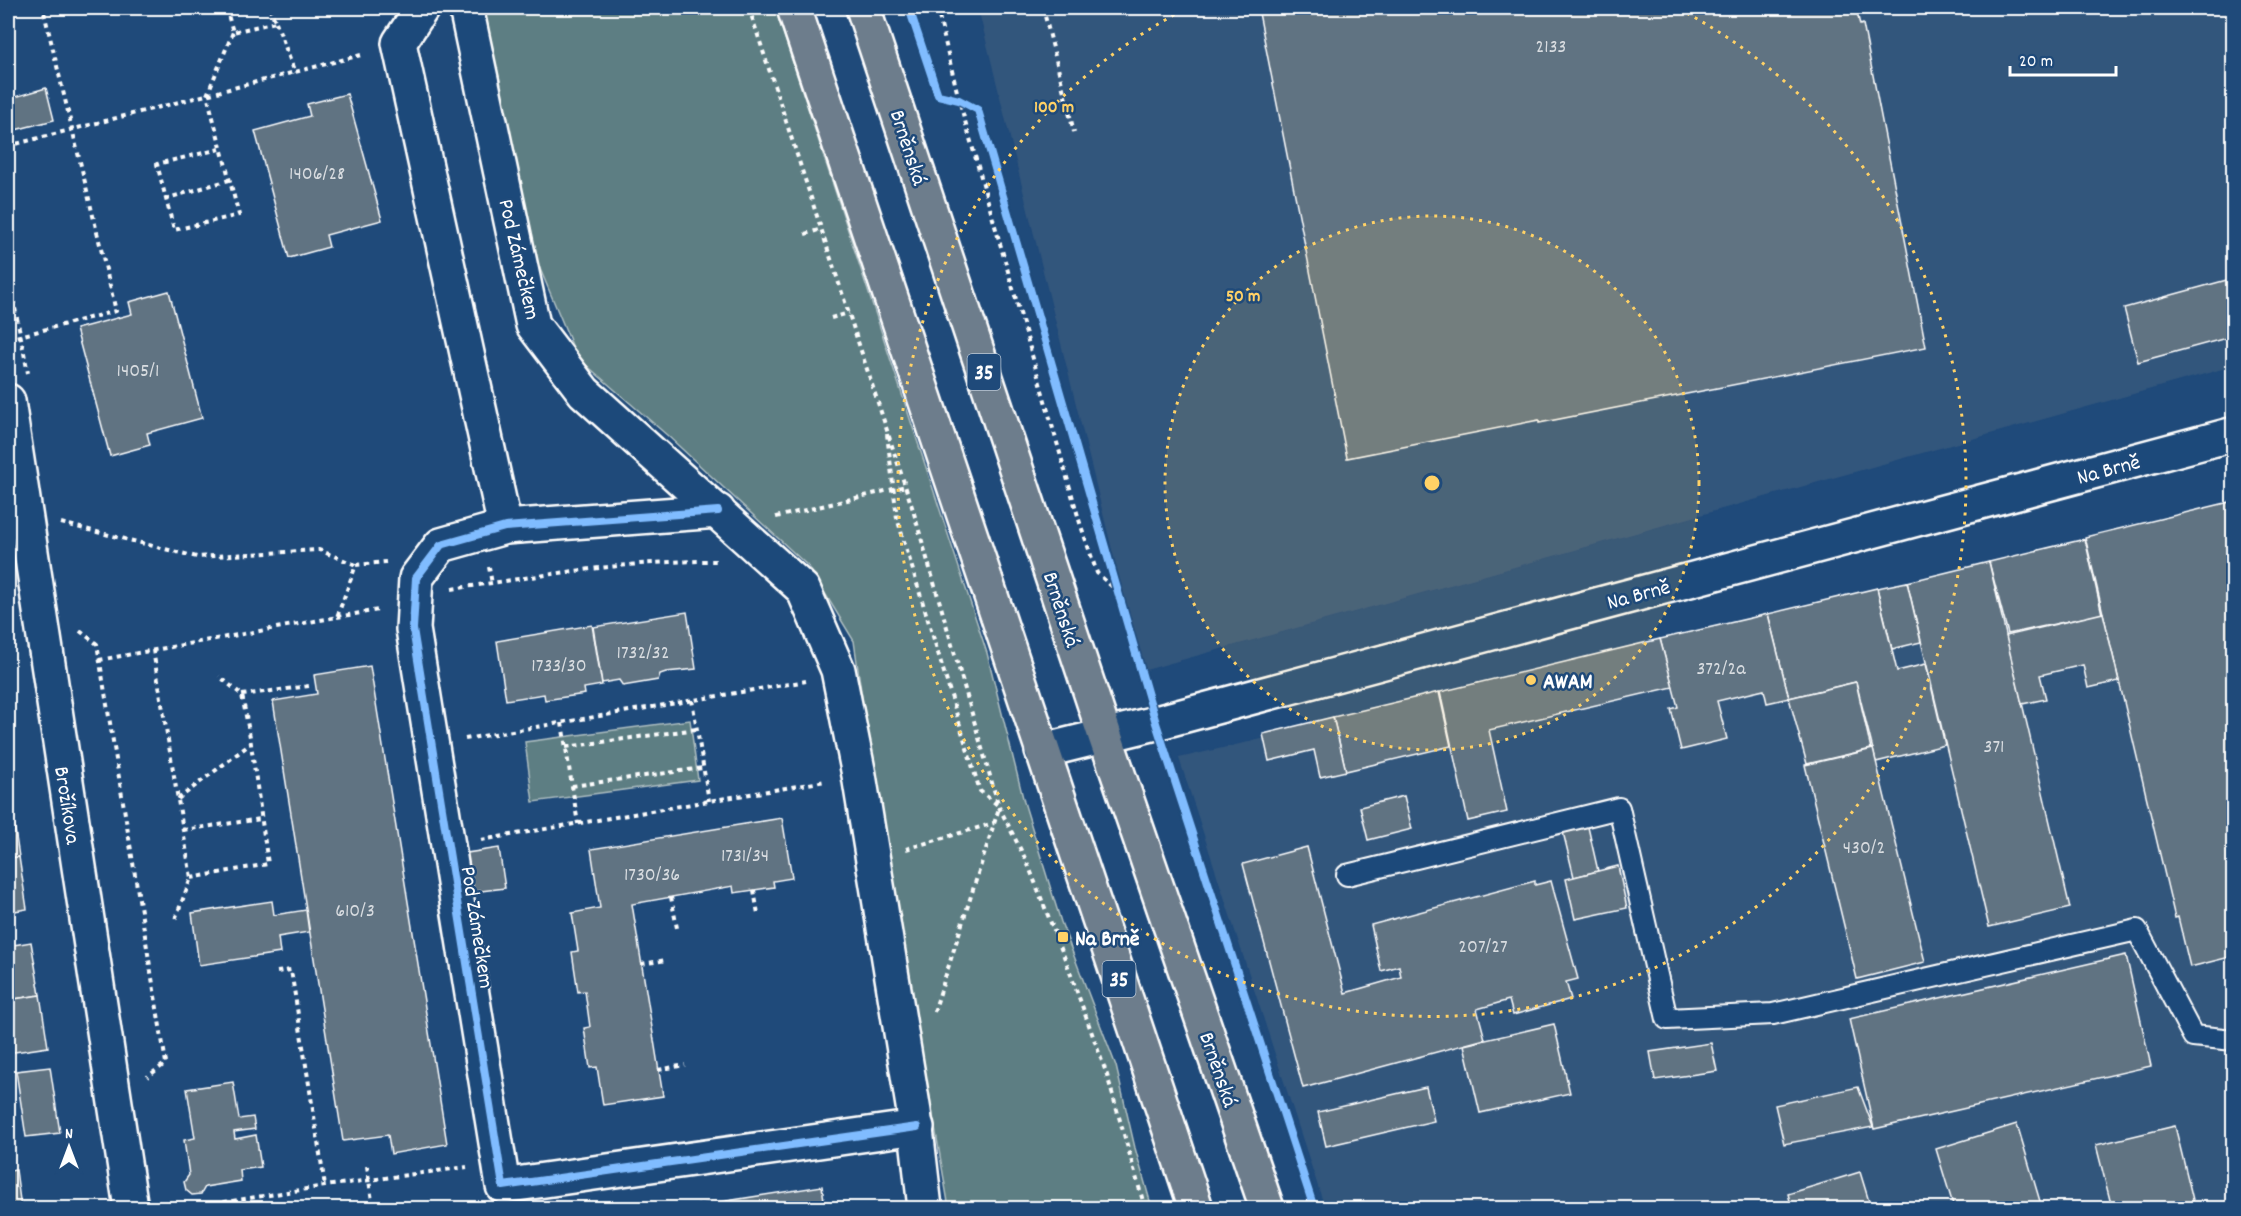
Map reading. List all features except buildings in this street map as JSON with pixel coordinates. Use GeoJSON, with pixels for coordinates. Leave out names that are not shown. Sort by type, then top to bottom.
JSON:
{"type":"FeatureCollection","features":[{"type":"Feature","properties":{"kind":"main road","name":"35"},"geometry":{"type":"LineString","coordinates":[[794,8],[1196,1209]]}},
{"type":"Feature","properties":{"kind":"main road","name":"Brněnská"},"geometry":{"type":"LineString","coordinates":[[863,8],[1105,736],[1266,1209]]}},
{"type":"Feature","properties":{"kind":"street"},"geometry":{"type":"LineString","coordinates":[[422,8],[399,43],[506,526]]}},
{"type":"Feature","properties":{"kind":"street","name":"Pod Zámečkem"},"geometry":{"type":"LineString","coordinates":[[466,8],[533,325],[584,392],[802,589],[838,670],[873,859],[916,1126],[925,1209]]}},
{"type":"Feature","properties":{"kind":"street","name":"Brožíkova"},"geometry":{"type":"LineString","coordinates":[[19,392],[131,1209]]}},
{"type":"Feature","properties":{"kind":"street","name":"Na Brně"},"geometry":{"type":"LineString","coordinates":[[1042,750],[1105,736],[2234,434]]}},
{"type":"Feature","properties":{"kind":"street","name":"Pod Zámečkem"},"geometry":{"type":"LineString","coordinates":[[727,519],[506,526],[441,545],[416,578],[413,629],[503,1186],[916,1126]]}},
{"type":"Feature","properties":{"kind":"lane"},"geometry":{"type":"LineString","coordinates":[[1347,875],[1619,808],[1667,1019],[1773,1014],[2137,930],[2193,1036],[2234,1041]]}},
{"type":"Feature","properties":{"kind":"path"},"geometry":{"type":"LineString","coordinates":[[8,339],[116,311],[43,8]]}},
{"type":"Feature","properties":{"kind":"path"},"geometry":{"type":"LineString","coordinates":[[220,149],[157,164],[174,230],[239,215],[207,95],[233,32],[226,8]]}},
{"type":"Feature","properties":{"kind":"path"},"geometry":{"type":"LineString","coordinates":[[269,8],[295,73]]}},
{"type":"Feature","properties":{"kind":"path"},"geometry":{"type":"LineString","coordinates":[[749,8],[906,486],[999,807],[1027,862],[1071,975],[1107,1076],[1144,1209]]}},
{"type":"Feature","properties":{"kind":"path"},"geometry":{"type":"LineString","coordinates":[[937,8],[959,100],[1080,523],[1096,573],[1116,590]]}},
{"type":"Feature","properties":{"kind":"path"},"geometry":{"type":"LineString","coordinates":[[1043,8],[1074,132]]}},
{"type":"Feature","properties":{"kind":"path"},"geometry":{"type":"LineString","coordinates":[[233,32],[276,22]]}},
{"type":"Feature","properties":{"kind":"path"},"geometry":{"type":"LineString","coordinates":[[8,146],[374,52]]}},
{"type":"Feature","properties":{"kind":"path"},"geometry":{"type":"LineString","coordinates":[[949,98],[968,105]]}},
{"type":"Feature","properties":{"kind":"path"},"geometry":{"type":"LineString","coordinates":[[165,199],[229,180]]}},
{"type":"Feature","properties":{"kind":"path"},"geometry":{"type":"LineString","coordinates":[[805,234],[822,229]]}},
{"type":"Feature","properties":{"kind":"path"},"geometry":{"type":"LineString","coordinates":[[8,273],[22,335],[19,392]]}},
{"type":"Feature","properties":{"kind":"path"},"geometry":{"type":"LineString","coordinates":[[831,318],[849,313]]}},
{"type":"Feature","properties":{"kind":"path"},"geometry":{"type":"LineString","coordinates":[[885,424],[897,518],[980,792],[999,807]]}},
{"type":"Feature","properties":{"kind":"path"},"geometry":{"type":"LineString","coordinates":[[99,660],[414,604],[435,592],[592,569],[687,561],[736,562],[727,519],[906,486]]}},
{"type":"Feature","properties":{"kind":"path"},"geometry":{"type":"LineString","coordinates":[[54,522],[196,557],[319,550],[356,565],[431,558]]}},
{"type":"Feature","properties":{"kind":"path"},"geometry":{"type":"LineString","coordinates":[[336,617],[356,565]]}},
{"type":"Feature","properties":{"kind":"path"},"geometry":{"type":"LineString","coordinates":[[488,565],[492,584]]}},
{"type":"Feature","properties":{"kind":"path"},"geometry":{"type":"LineString","coordinates":[[1113,579],[1120,601]]}},
{"type":"Feature","properties":{"kind":"path"},"geometry":{"type":"LineString","coordinates":[[73,626],[97,644],[166,1063],[143,1079]]}},
{"type":"Feature","properties":{"kind":"path"},"geometry":{"type":"LineString","coordinates":[[153,650],[191,878],[174,922]]}},
{"type":"Feature","properties":{"kind":"path"},"geometry":{"type":"LineString","coordinates":[[191,878],[268,864],[242,695],[219,676]]}},
{"type":"Feature","properties":{"kind":"path"},"geometry":{"type":"LineString","coordinates":[[431,745],[814,679]]}},
{"type":"Feature","properties":{"kind":"path"},"geometry":{"type":"LineString","coordinates":[[242,695],[309,686]]}},
{"type":"Feature","properties":{"kind":"path"},"geometry":{"type":"LineString","coordinates":[[692,700],[709,801]]}},
{"type":"Feature","properties":{"kind":"path"},"geometry":{"type":"LineString","coordinates":[[562,723],[578,824]]}},
{"type":"Feature","properties":{"kind":"path"},"geometry":{"type":"LineString","coordinates":[[566,747],[697,729]]}},
{"type":"Feature","properties":{"kind":"path"},"geometry":{"type":"LineString","coordinates":[[178,799],[249,745]]}},
{"type":"Feature","properties":{"kind":"path"},"geometry":{"type":"LineString","coordinates":[[572,786],[703,768]]}},
{"type":"Feature","properties":{"kind":"path"},"geometry":{"type":"LineString","coordinates":[[448,846],[831,780]]}},
{"type":"Feature","properties":{"kind":"path"},"geometry":{"type":"LineString","coordinates":[[931,1021],[999,807]]}},
{"type":"Feature","properties":{"kind":"path"},"geometry":{"type":"LineString","coordinates":[[183,830],[261,819]]}},
{"type":"Feature","properties":{"kind":"path"},"geometry":{"type":"LineString","coordinates":[[873,859],[994,822]]}},
{"type":"Feature","properties":{"kind":"path"},"geometry":{"type":"LineString","coordinates":[[754,890],[758,914]]}},
{"type":"Feature","properties":{"kind":"path"},"geometry":{"type":"LineString","coordinates":[[671,897],[677,928]]}},
{"type":"Feature","properties":{"kind":"path"},"geometry":{"type":"LineString","coordinates":[[641,964],[667,960]]}},
{"type":"Feature","properties":{"kind":"path"},"geometry":{"type":"LineString","coordinates":[[277,972],[291,970],[326,1186]]}},
{"type":"Feature","properties":{"kind":"path"},"geometry":{"type":"LineString","coordinates":[[658,1070],[685,1065]]}},
{"type":"Feature","properties":{"kind":"path"},"geometry":{"type":"LineString","coordinates":[[188,1209],[326,1186],[499,1163]]}},
{"type":"Feature","properties":{"kind":"path"},"geometry":{"type":"LineString","coordinates":[[367,1166],[374,1209]]}},
{"type":"Feature","properties":{"kind":"shaded area"},"geometry":{"type":"Polygon","coordinates":[[[978,8],[2233,8],[2233,366],[1142,671],[978,8]]]}},
{"type":"Feature","properties":{"kind":"shaded area"},"geometry":{"type":"Polygon","coordinates":[[[2233,509],[2233,1208],[1325,1208],[1179,758],[2050,558],[2086,545],[2233,509]]]}},
{"type":"Feature","properties":{"kind":"green space"},"geometry":{"type":"Polygon","coordinates":[[[481,8],[775,8],[987,653],[1024,802],[1061,922],[1116,1066],[1152,1208],[949,1208],[868,740],[854,641],[809,567],[668,436],[577,357],[536,259],[481,8]]]}},
{"type":"Feature","properties":{"kind":"green space"},"geometry":{"type":"Polygon","coordinates":[[[690,720],[698,780],[533,802],[525,742],[690,720]]]}},
{"type":"Feature","properties":{"kind":"cycle path"},"geometry":{"type":"LineString","coordinates":[[909,8],[938,95],[959,100],[978,110],[1156,723],[1314,1208]]}},
{"type":"Feature","properties":{"kind":"cycle path"},"geometry":{"type":"LineString","coordinates":[[718,511],[505,527],[441,545],[416,578],[413,629],[503,1186],[917,1127]]}},
{"type":"Feature","properties":{"kind":"place","name":"AWAM"},"geometry":{"type":"Point","coordinates":[1531,680]}},
{"type":"Feature","properties":{"kind":"place","name":"Na Brně"},"geometry":{"type":"Point","coordinates":[1063,937]}}]}
